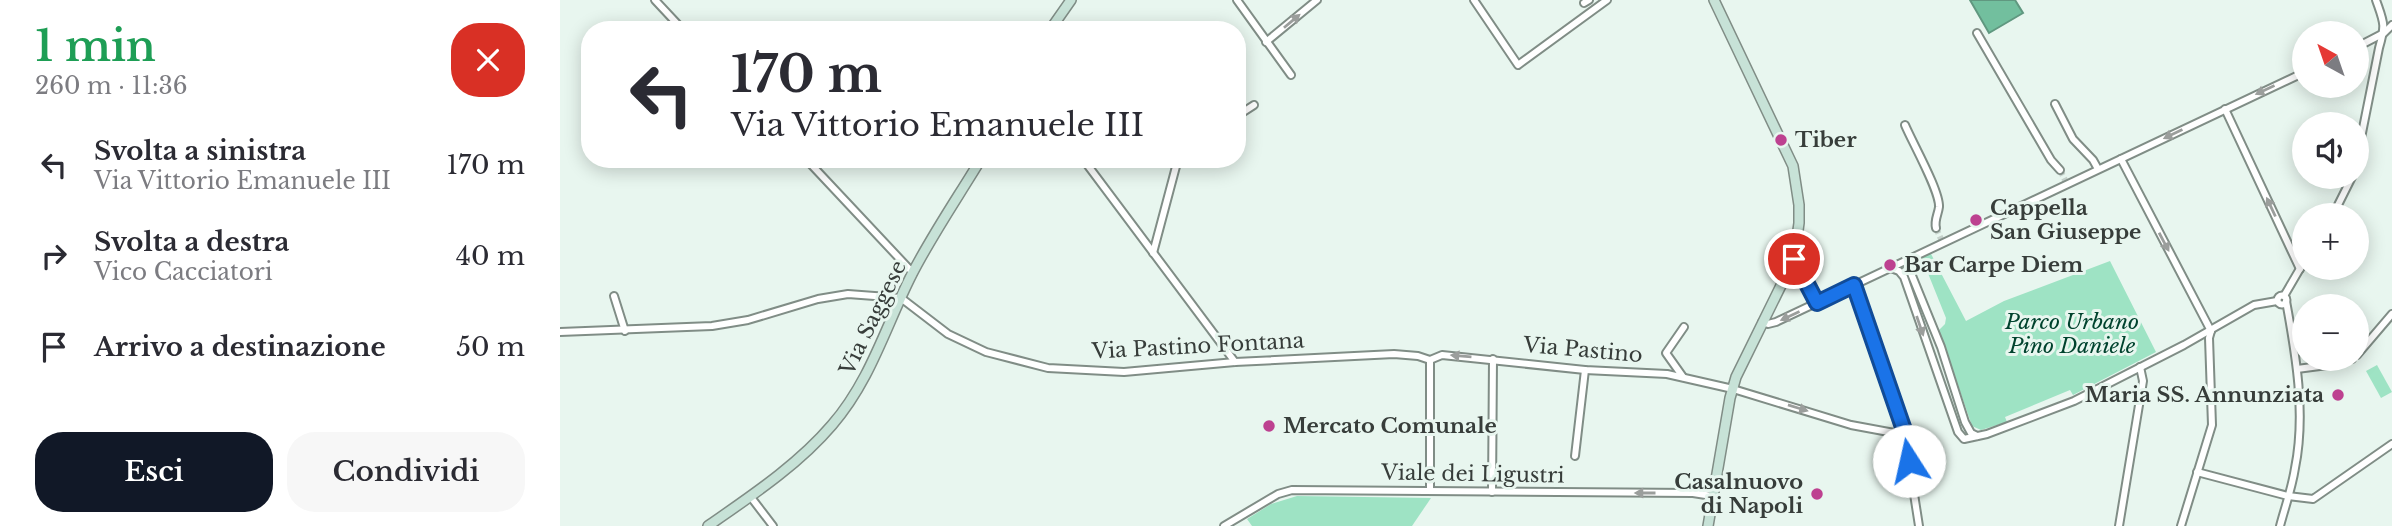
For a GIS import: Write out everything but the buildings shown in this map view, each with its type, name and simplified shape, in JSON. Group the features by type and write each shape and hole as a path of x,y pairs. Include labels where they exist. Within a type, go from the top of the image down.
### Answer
{"main road":[{"path":"1056,21 1071,0"},
{"path":"1708,526 1733,389 1762,322 1794,259 1799,205 1793,166 1714,0"},
{"name":"Via Saggese","path":"708,526 805,452 833,425 863,383 913,273 976,168"}],"street":[{"path":"655,0 675,21"},
{"path":"1237,0 1291,75"},
{"path":"1266,42 1317,0"},
{"path":"1474,0 1518,65 1607,0"},
{"path":"2366,112 2384,33 2384,24 2376,0"},
{"path":"2370,40 2392,25"},
{"path":"1977,33 2051,160 2060,170"},
{"path":"2384,33 2392,39"},
{"path":"1762,322 1776,322 2065,182 2121,159 2292,78"},
{"path":"1246,110 1254,104"},
{"path":"2055,104 2073,139 2098,169"},
{"path":"2225,109 2292,252"},
{"path":"1905,125 1935,193 1938,207 1934,225 1936,228"},
{"path":"2121,159 2211,331 2211,425 2181,526"},
{"path":"814,168 913,273"},
{"path":"1090,168 1235,362"},
{"path":"1153,253 1176,168"},
{"path":"1794,259 1817,303"},
{"path":"1906,261 1941,347 1965,422 1971,433 1978,436"},
{"path":"1891,268 1904,277 1958,432 1964,439 2074,401 2211,331 2255,305 2277,301 2278,297 2285,298"},
{"path":"2292,339 2285,298 2294,280"},
{"path":"1854,285 1905,435 1919,526"},
{"path":"560,331 625,331 712,326 748,320 818,299 848,294 901,298"},
{"path":"614,296 625,331"},
{"name":"Via Pastino Fontana","path":"901,298 948,334 986,352 1048,368 1124,372 1235,362 1394,354 1430,360"},
{"path":"2369,341 2392,314"},
{"path":"1683,377 1666,353 1684,327"},
{"name":"Via Pastino","path":"1430,360 1442,355 1586,370 1667,374 1733,389 1851,425 1905,435"},
{"path":"1492,492 1493,359"},
{"path":"1430,360 1430,490"},
{"path":"2119,526 2143,382 2140,366"},
{"path":"1575,456 1586,370"},
{"path":"2280,526 2297,454 2297,371"},
{"path":"2197,472 2288,496 2313,499 2392,444"},
{"name":"Viale dei Ligustri","path":"1224,526 1278,494 1292,490 1693,493 1712,496"},
{"path":"750,496 773,526"},
{"path":"1239,517 1245,526"}],"green space":[{"name":"Parco Urbano Pino Daniele","path":"1930,252 1966,321 2004,301 2110,261 2156,352 2073,395 2070,390 2005,417 2007,422 1981,430 1972,426 1939,330 1945,324 1946,318 1921,256"},
{"path":"2377,365 2392,392 2381,398 2366,371"},
{"path":"1297,496 1431,498 1412,526 1252,526 1247,519 1271,504"}],"shaded area":[{"path":"1970,0 2015,0 2023,13 1989,33"}],"tunnel":[{"path":"2060,170 2065,180"},
{"path":"1936,228 1941,239"}],"place":[{"name":"Tiber","path":"1781,140"},
{"name":"Cappella San Giuseppe","path":"1976,220"},
{"name":"Bar Carpe Diem","path":"1890,265"},
{"name":"Maria SS. Annunziata","path":"2338,395"},
{"name":"Mercato Comunale","path":"1269,426"},
{"name":"Casalnuovo di Napoli","path":"1817,494"}],"route":[{"path":"1794,259 1817,303 1854,285 1904,430 1909,461"}]}
